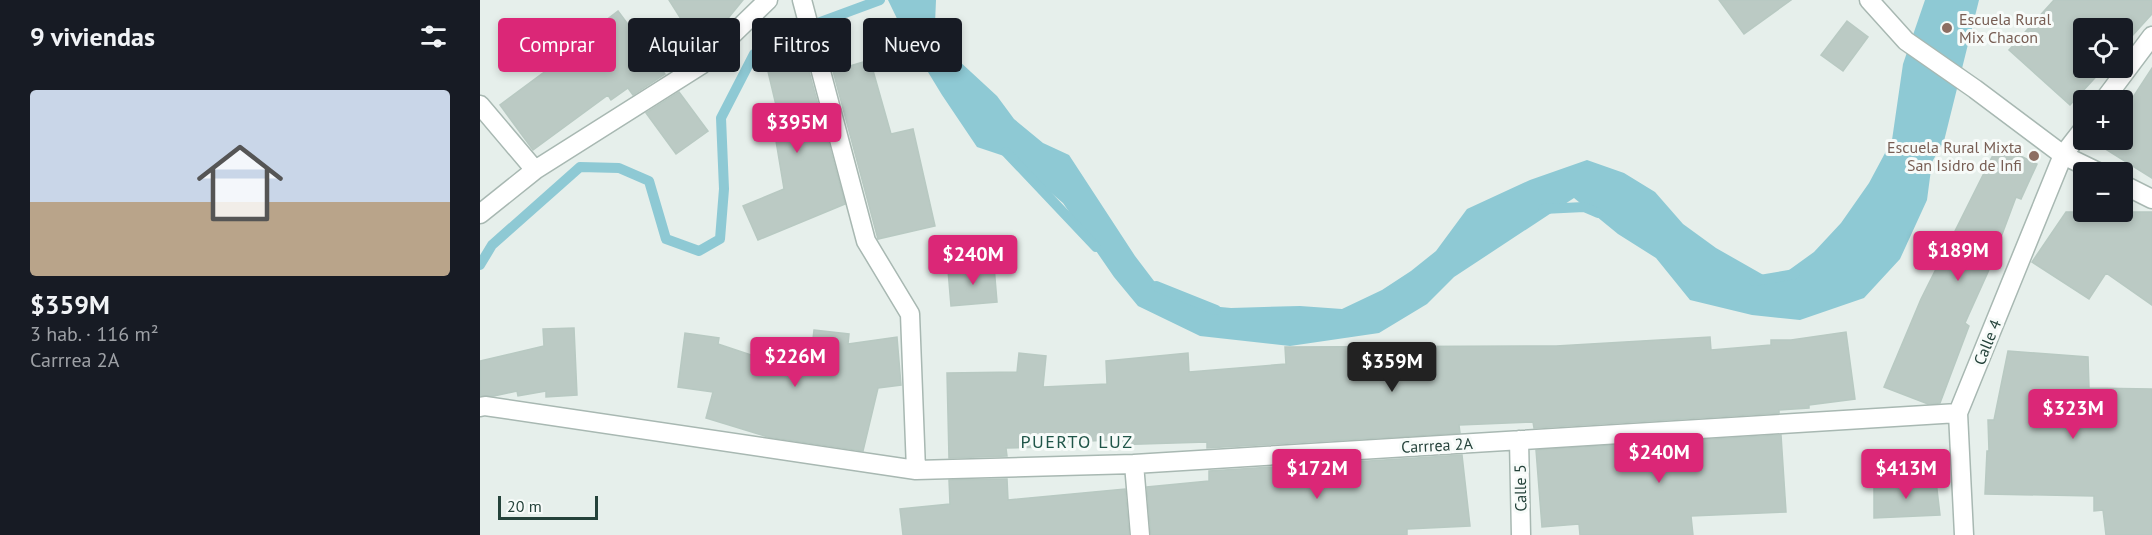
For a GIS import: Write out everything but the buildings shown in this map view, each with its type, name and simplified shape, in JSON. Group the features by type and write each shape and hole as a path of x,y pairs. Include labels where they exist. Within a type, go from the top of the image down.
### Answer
{"street":[{"path":"480,214 535,170 701,65 768,0"},
{"path":"802,0 866,241 910,314 916,470"},
{"path":"1869,0 1906,42 1976,89 2063,155 2077,162"},
{"path":"2112,90 2152,36"},
{"path":"480,105 535,170"},
{"name":"Calle 4","path":"1964,535 1958,413 2063,155 2073,142"},
{"path":"2133,190 2152,199"},
{"name":"Carrrea 2A","path":"480,407 916,470 1134,464 1958,413"},
{"name":"Calle 5","path":"1519,440 1521,535"},
{"path":"1134,464 1140,535"}],"water":[{"path":"888,0 936,0 935,18 897,18"},
{"path":"1925,0 1979,0 1944,141 1932,162 1927,200 1900,259 1864,298 1800,320 1752,315 1690,300 1656,258 1618,234 1574,198 1454,277 1427,304 1379,333 1290,346 1200,336 1138,306 1114,277 1063,203 1010,158 977,147 928,72 962,72 962,64 997,96 1014,119 1043,143 1069,155 1154,281 1189,304 1231,308 1300,306 1342,309 1382,290 1436,251 1467,209 1530,180 1587,160 1624,173 1655,192 1683,224 1716,248 1774,281 1814,252 1841,223 1869,183 1892,140 1903,64"}],"waterway":[{"path":"480,265 492,245 580,167 619,168 649,181 666,239 699,251 720,239 724,189 721,118 754,54 788,34 880,0"},
{"path":"1006,152 1096,247"},
{"path":"1543,209 1584,207 1598,213"},
{"path":"1754,281 1795,274"},
{"path":"1156,286 1216,310"}],"place":[{"name":"Escuela Rural Mix Chacon","path":"1947,28"},
{"name":"Escuela Rural Mixta San Isidro de Infi","path":"2034,156"}],"district":[{"name":"PUERTO LUZ","path":"1077,441"}]}
